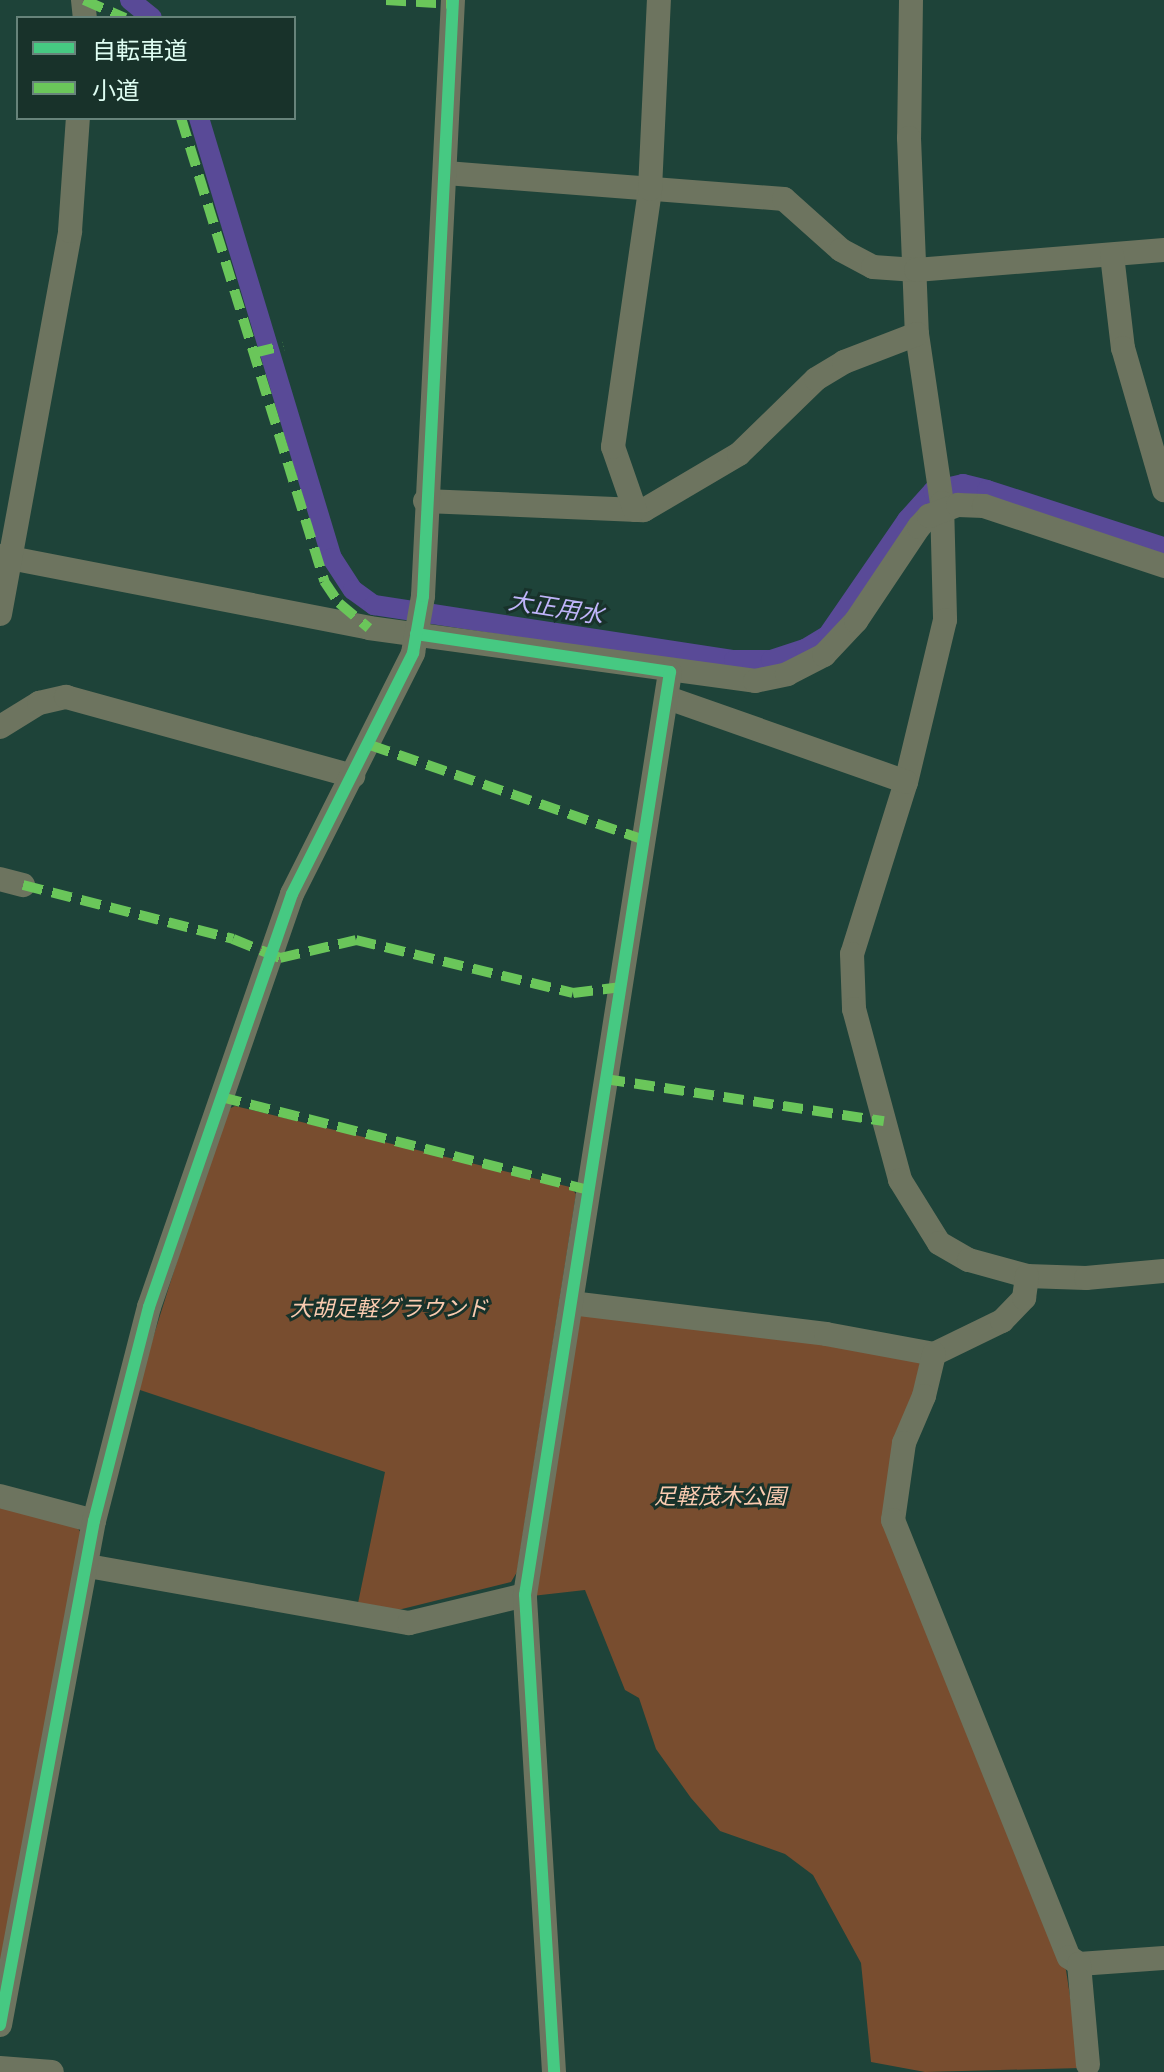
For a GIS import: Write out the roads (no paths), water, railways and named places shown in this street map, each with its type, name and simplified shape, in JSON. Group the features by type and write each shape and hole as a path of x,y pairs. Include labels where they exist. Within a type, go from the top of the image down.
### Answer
{"street":[{"path":"0,2025 94,1521 149,1307 268,954 292,894 409,668 423,596 425,501 446,173 453,0"},
{"path":"635,510 613,447 650,189 659,0"},
{"path":"911,0 909,138 917,334 942,507 945,620 906,782 852,954 854,1009 900,1180 921,1221 949,1251 1027,1276 1086,1278 1164,1271"},
{"path":"0,614 5,557 70,231 78,120"},
{"path":"446,173 784,199 841,250 873,267 916,270 1164,250"},
{"path":"1112,255 1123,348 1164,490"},
{"path":"425,501 644,510 739,454 799,393 844,362 917,334"},
{"path":"5,557 417,631 670,672 755,681 805,667 842,638 919,527 942,507 984,506 1164,566"},
{"path":"554,2072 525,1595 571,1303 569,1255 668,698 670,672"},
{"path":"0,727 39,703 66,697 353,776"},
{"path":"668,698 906,782"},
{"path":"571,1303 826,1334 934,1354 1002,1321 1024,1298 1027,1276"},
{"path":"934,1354 924,1396 904,1443 893,1520 1069,1957 1079,1964 1164,1958"},
{"path":"0,1496 94,1521"},
{"path":"88,1566 409,1623 525,1595"},
{"path":"1079,1964 1088,2065"},
{"path":"0,2068 52,2072"}],"waterway":[{"name":"大正用水","path":"130,0 150,16"},
{"name":"大正用水","path":"200,120 332,558 353,590 374,605 734,660 771,660 805,649 828,635 907,520 933,491 963,484 1164,547"}],"park label":[{"name":"大胡足軽グラウンド","path":"389,1308"},
{"name":"足軽茂木公園","path":"720,1496"}]}
